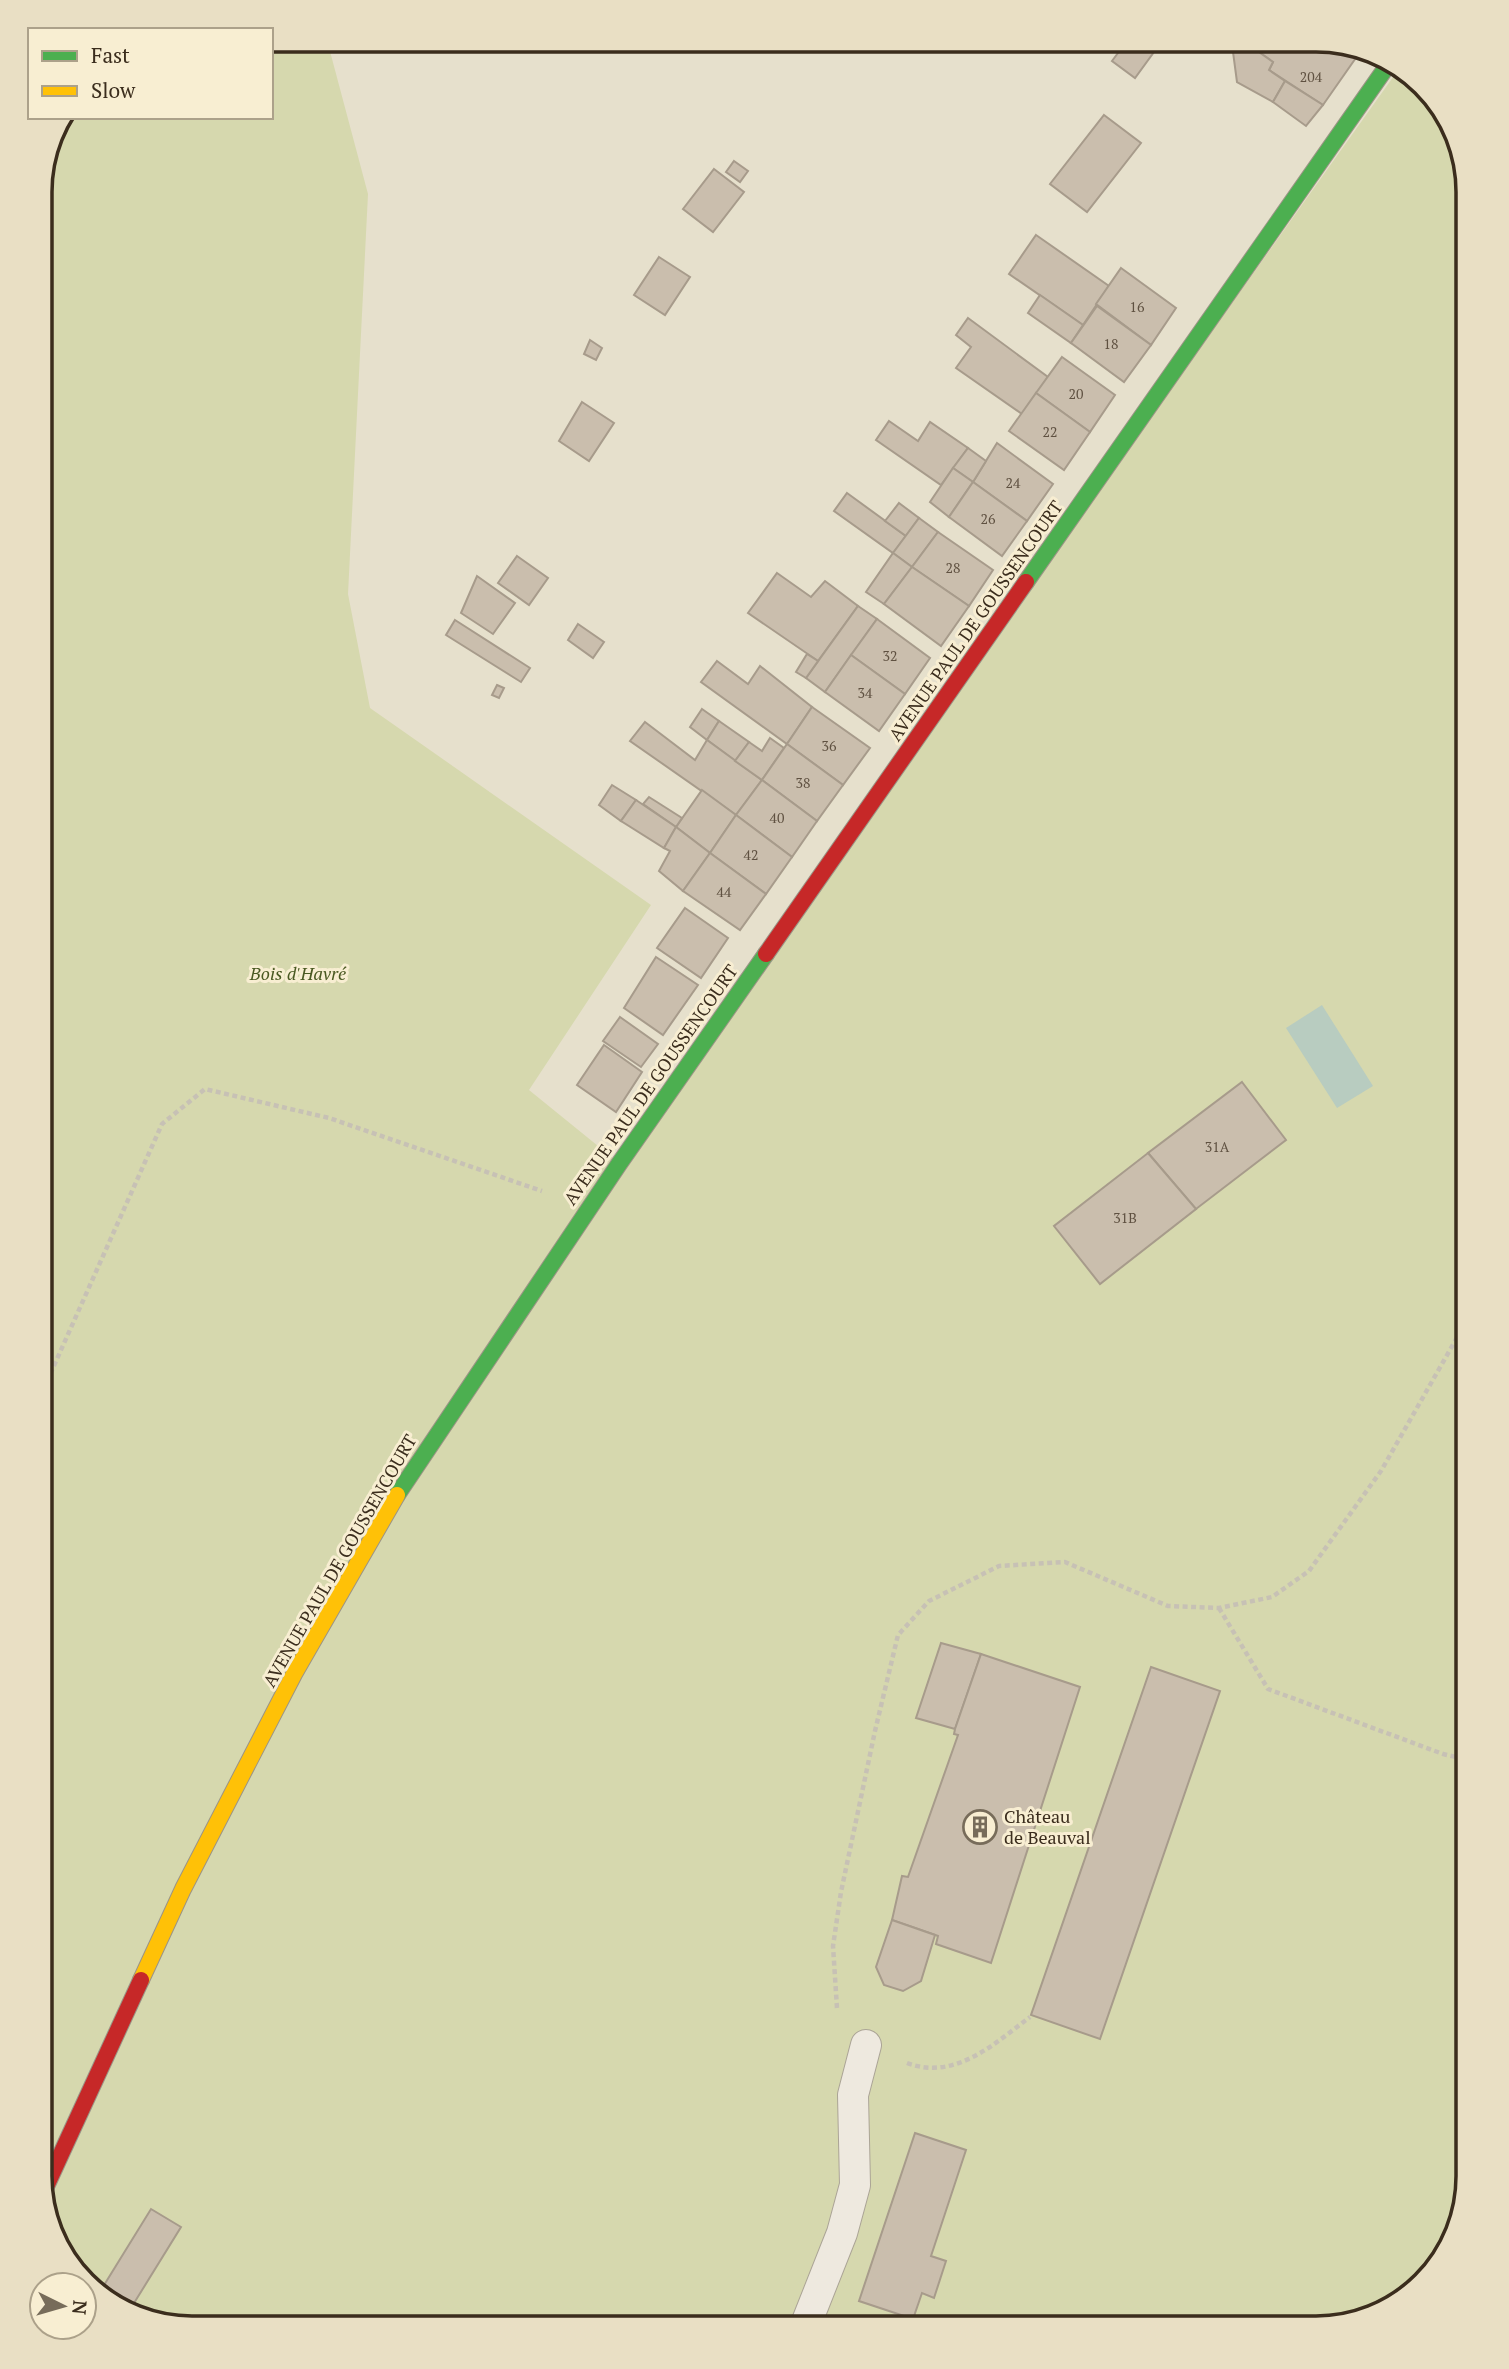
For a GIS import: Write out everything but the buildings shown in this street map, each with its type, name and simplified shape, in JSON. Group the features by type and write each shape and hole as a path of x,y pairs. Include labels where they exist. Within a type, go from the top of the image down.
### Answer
{"street":[{"name":"AVENUE PAUL DE GOUSSENCOURT","path":"52,2174 183,1889 294,1674 401,1489 590,1207 1384,70"}],"lane":[{"path":"809,2316 842,2233 855,2185 853,2095 866,2045"}],"path":[{"path":"52,1369 162,1124 205,1090 329,1118 590,1207"},
{"path":"1030,2017 980,2055 955,2066 921,2068 866,2045 851,2031 837,2010 833,1946 841,1892 898,1635 929,1601 999,1566 1065,1562 1168,1606 1219,1608 1272,1597 1309,1571 1381,1471 1456,1339"},
{"path":"1219,1608 1268,1689 1456,1757"}],"green space":[{"name":"Bois d'Havré","path":"273,53 330,53 368,194 348,594 370,708 651,905 529,1090 619,1163 1394,76 1409,87 1433,115 1446,139 1452,157 1456,193 1456,2176 1452,2212 1442,2238 1422,2269 1394,2293 1361,2309 1325,2316 184,2316 148,2309 115,2293 98,2280 98,2271 89,2271 76,2254 60,2221 52,2176 53,184 57,157 74,119 273,119"}],"shaded area":[{"path":"1322,1005 1373,1086 1337,1108 1286,1028"}],"traffic: fast":[{"path":"1026,582 1384,70"},
{"path":"397,1495 619,1164 766,954"}],"traffic: slow":[{"path":"141,1980 183,1889 294,1674 397,1495"}],"traffic: jam":[{"path":"766,954 1026,582"},
{"path":"52,2174 141,1980"}],"place":[{"name":"Château de Beauval","path":"980,1827"}]}
